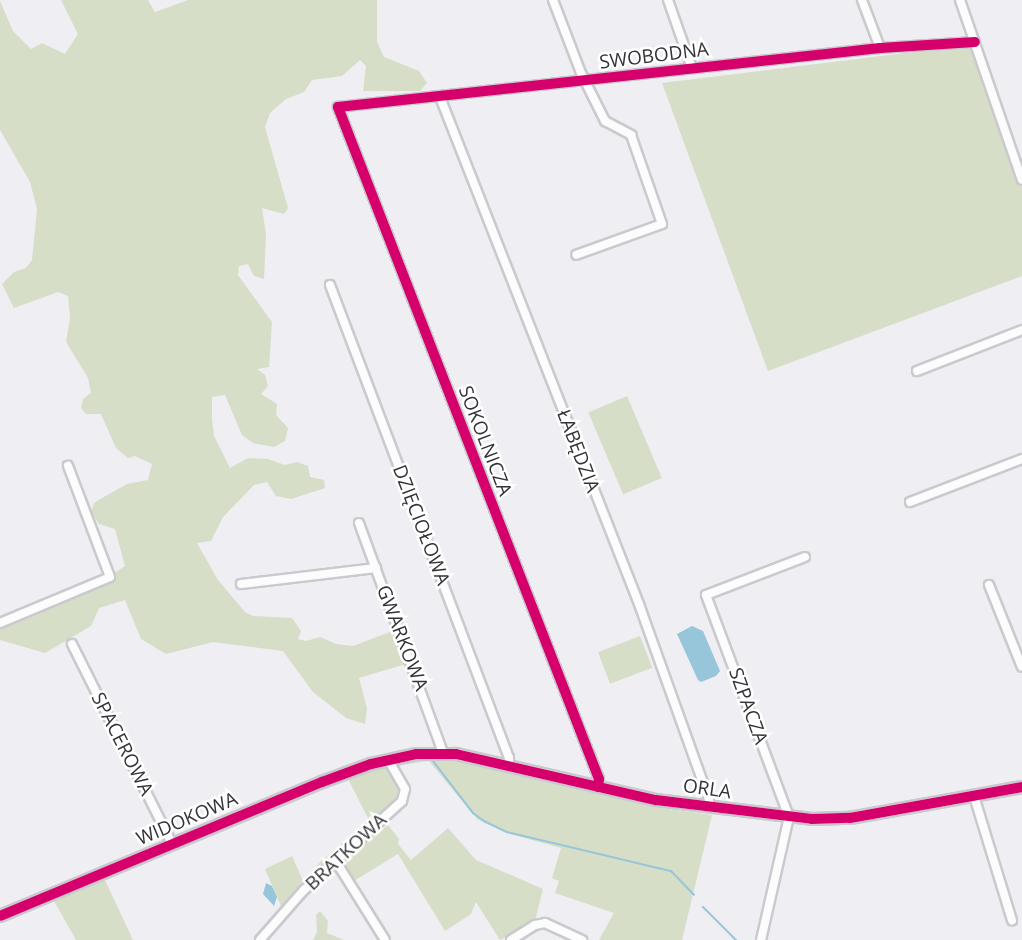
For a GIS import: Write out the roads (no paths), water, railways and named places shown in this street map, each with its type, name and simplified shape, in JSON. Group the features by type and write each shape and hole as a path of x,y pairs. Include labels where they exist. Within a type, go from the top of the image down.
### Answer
{"street":[{"path":"553,0 605,121 631,135 662,224 576,255"},
{"path":"668,0 692,68"},
{"path":"862,0 880,48"},
{"path":"960,0 1022,180"},
{"name":"SWOBODNA","path":"338,107 975,40"},
{"name":"ŁABĘDZIA","path":"440,97 639,604 709,799 709,807"},
{"name":"SOKOLNICZA","path":"338,107 599,779 598,787"},
{"path":"1013,155 1022,152"},
{"name":"DZIĘCIOŁOWA","path":"330,285 504,745 508,766"},
{"path":"916,371 1022,330"},
{"path":"910,502 1022,459"},
{"path":"0,623 110,577 68,466"},
{"name":"GWARKOWA","path":"359,523 443,753"},
{"name":"SZPACZA","path":"789,817 706,595 805,557"},
{"path":"241,584 376,568"},
{"path":"989,585 1022,667"},
{"name":"SPACEROWA","path":"72,644 173,844"},
{"name":"ORLA","path":"389,759 443,753 598,787 709,807 789,817 850,818 1022,787"},
{"name":"WIDOKOWA","path":"0,916 322,782 389,759"},
{"name":"BRATKOWA","path":"260,940 335,860 405,795 403,783 390,767 389,759"},
{"path":"974,796 1012,920"},
{"path":"761,940 789,817"},
{"path":"335,860 385,940"},
{"path":"511,940 535,925 545,923 582,940"}],"water":[{"path":"692,626 703,631 720,671 716,676 701,682 677,634"},
{"path":"266,883 272,886 277,897 274,906 263,894"}],"waterway":[{"path":"433,761 473,813 484,821 507,832 671,871 694,895"},
{"path":"703,907 736,940"}]}
